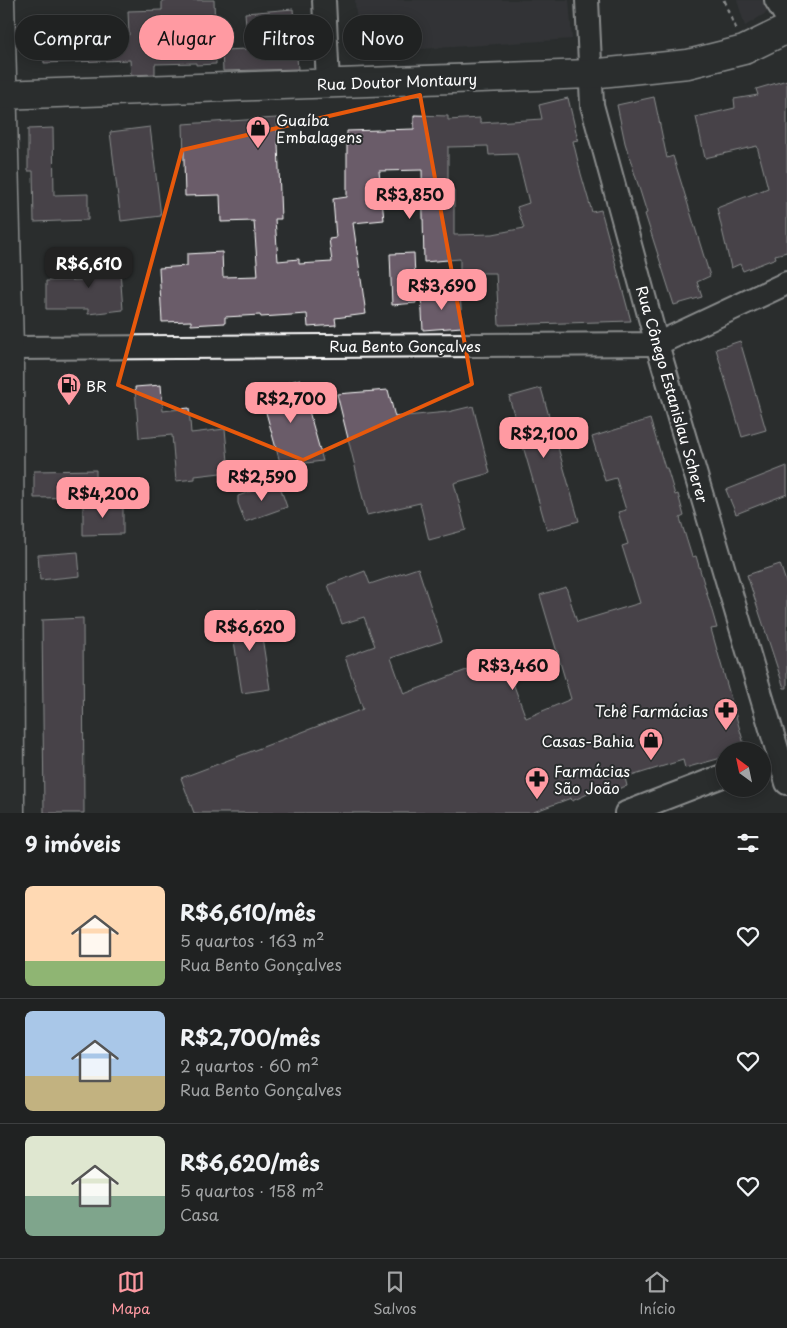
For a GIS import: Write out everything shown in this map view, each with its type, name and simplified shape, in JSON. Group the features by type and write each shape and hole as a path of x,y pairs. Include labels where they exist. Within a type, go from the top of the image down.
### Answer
{"main road":[{"path":"0,0 9,348 10,813"},
{"name":"Rua Doutor Montaury","path":"2,95 590,74 688,64 744,50 787,29"}],"street":[{"path":"324,0 328,83"},
{"name":"Rua Cônego Estanislau Scherer","path":"588,0 592,105 656,344 776,754 787,783"},
{"path":"776,0 787,18"},
{"name":"Rua Bento Gonçalves","path":"9,348 656,344 787,283"},
{"path":"626,813 716,778"}],"path":[{"path":"724,0 744,50"}],"highlighted area":[{"path":"420,95 472,384 303,460 118,385 182,150"}],"shaded area":[{"path":"355,0 569,0 572,39 422,49 422,15 356,15"},
{"path":"737,0 787,0 745,26"}],"building":[{"path":"162,0 214,0 214,15 139,15 139,60 216,60 216,64 155,64 155,74 131,75 130,60 44,63 44,60 129,60 128,11 162,10"},
{"path":"293,9 294,15 245,15 245,13"},
{"path":"244,49 244,60 297,60 298,69 223,71 222,60 234,60 234,50"},
{"path":"787,80 787,252 775,255 776,258 743,271 740,264 731,268 717,208 768,188 757,146 705,158 696,117 735,108 734,99 758,95 756,89"},
{"path":"654,97 667,158 673,156 710,276 697,282 702,297 674,305 645,214 647,213 625,143 617,105"},
{"path":"568,98 578,140 573,141 581,174 592,212 601,210 631,321 499,325 496,273 460,273 460,259 424,262 422,170 379,171 384,220 353,223 366,314 335,318 336,325 308,327 307,314 225,317 225,323 191,325 191,321 162,322 159,268 187,266 187,254 222,252 223,277 258,276 254,221 221,222 220,195 185,196 183,124 277,118 281,219 275,219 278,261 299,259 299,264 332,262 329,239 336,238 333,199 347,197 347,131 414,129 414,115 448,116 448,120 480,118 480,123 542,119 539,105","holes":["488,146 489,155 517,154 529,203 517,207 524,228 493,234 454,235 454,190 448,190 448,147"]},
{"path":"150,127 161,216 121,221 110,132"},
{"path":"53,128 54,195 88,194 88,220 34,222 33,171 28,171 28,129"},
{"path":"414,253 416,303 392,305 390,254"},
{"path":"119,258 123,310 88,314 88,309 46,309 46,281 85,280 83,261"},
{"path":"460,291 462,327 423,330 421,294"},
{"path":"740,341 766,430 742,437 716,349"},
{"path":"300,379 323,461 281,466 260,391"},
{"path":"161,385 163,411 189,408 191,433 225,429 229,472 195,476 195,479 176,481 172,435 139,438 135,387"},
{"path":"541,388 579,521 547,530 509,397"},
{"path":"388,390 395,417 448,412 473,406 490,473 454,483 466,530 429,540 420,503 367,515 337,394"},
{"path":"650,419 675,495 678,494 684,516 680,518 692,557 696,556 717,628 711,629 743,742 716,742 716,759 685,768 683,760 625,778 627,786 600,794 599,789 572,801 571,798 531,813 194,813 181,778 363,709 345,657 375,646 364,617 342,624 328,585 365,571 370,584 418,568 442,641 391,658 404,694 503,656 526,718 571,699 540,595 566,587 577,622 640,603 622,546 628,544 618,512 626,510 616,478 605,481 592,437"},
{"path":"787,466 787,494 736,514 726,490"},
{"path":"96,470 96,497 34,498 34,471"},
{"path":"272,484 279,484 287,507 245,522 238,503 238,496"},
{"path":"123,503 123,534 83,535 83,505"},
{"path":"78,552 80,576 40,580 38,555"},
{"path":"780,564 787,585 787,688 784,688 747,575"},
{"path":"258,611 270,689 242,693 230,615"},
{"path":"83,618 84,813 44,813 42,620"}],"place":[{"name":"Guaíba Embalagens","path":"258,149"},
{"name":"BR","path":"69,406"},
{"name":"Tchê Farmácias","path":"726,731"},
{"name":"Casas-Bahia","path":"651,761"},
{"name":"Farmácias São João","path":"537,800"}]}
